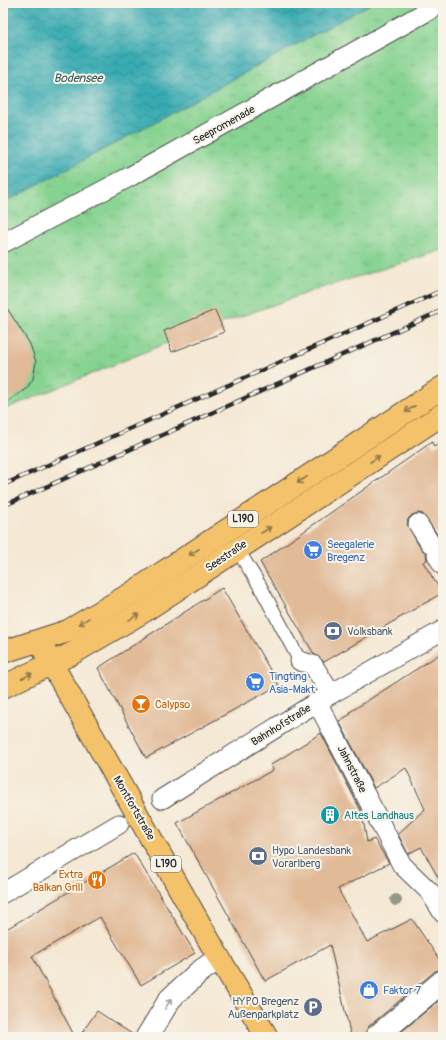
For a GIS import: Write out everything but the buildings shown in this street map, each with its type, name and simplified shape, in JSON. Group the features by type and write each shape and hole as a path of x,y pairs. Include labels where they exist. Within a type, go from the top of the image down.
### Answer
{"main road":[{"name":"Seestraße","path":"3,652 68,630 132,593 443,387"},
{"name":"Seestraße","path":"3,687 52,664 141,613 443,414"},
{"name":"Montfortstraße","path":"38,640 219,958 267,1037"}],"street":[{"name":"Seepromenade","path":"3,243 131,176 442,3"},
{"path":"418,524 437,554"},
{"name":"Bahnhofstraße","path":"162,799 324,698 443,630"},
{"name":"Jahnstraße","path":"300,661 313,665 324,698 402,864 430,892 443,913"},
{"path":"3,893 119,824"},
{"path":"147,1037 170,999 198,973 219,958"},
{"path":"376,1037 443,981"}],"lane":[{"path":"238,549 260,586 300,661"}],"green space":[{"path":"372,3 443,3 443,250 312,291 167,343 3,410 3,203"}],"water":[{"name":"Bodensee","path":"3,3 372,3 3,203"}],"railway":[{"path":"3,485 443,290"},
{"path":"3,506 443,310"}],"place":[{"name":"Seegalerie Bregenz","path":"313,550"},
{"name":"Volksbank","path":"333,631"},
{"name":"Tingting Asia-Makt","path":"255,682"},
{"name":"Calypso","path":"141,704"},
{"name":"Altes Landhaus","path":"330,815"},
{"name":"Hypo Landesbank Vorarlberg","path":"258,856"},
{"name":"Extra Balkan Grill","path":"97,880"},
{"name":"Faktor 7","path":"369,990"},
{"name":"HYPO Bregenz Außenparkplatz","path":"313,1007"}]}
